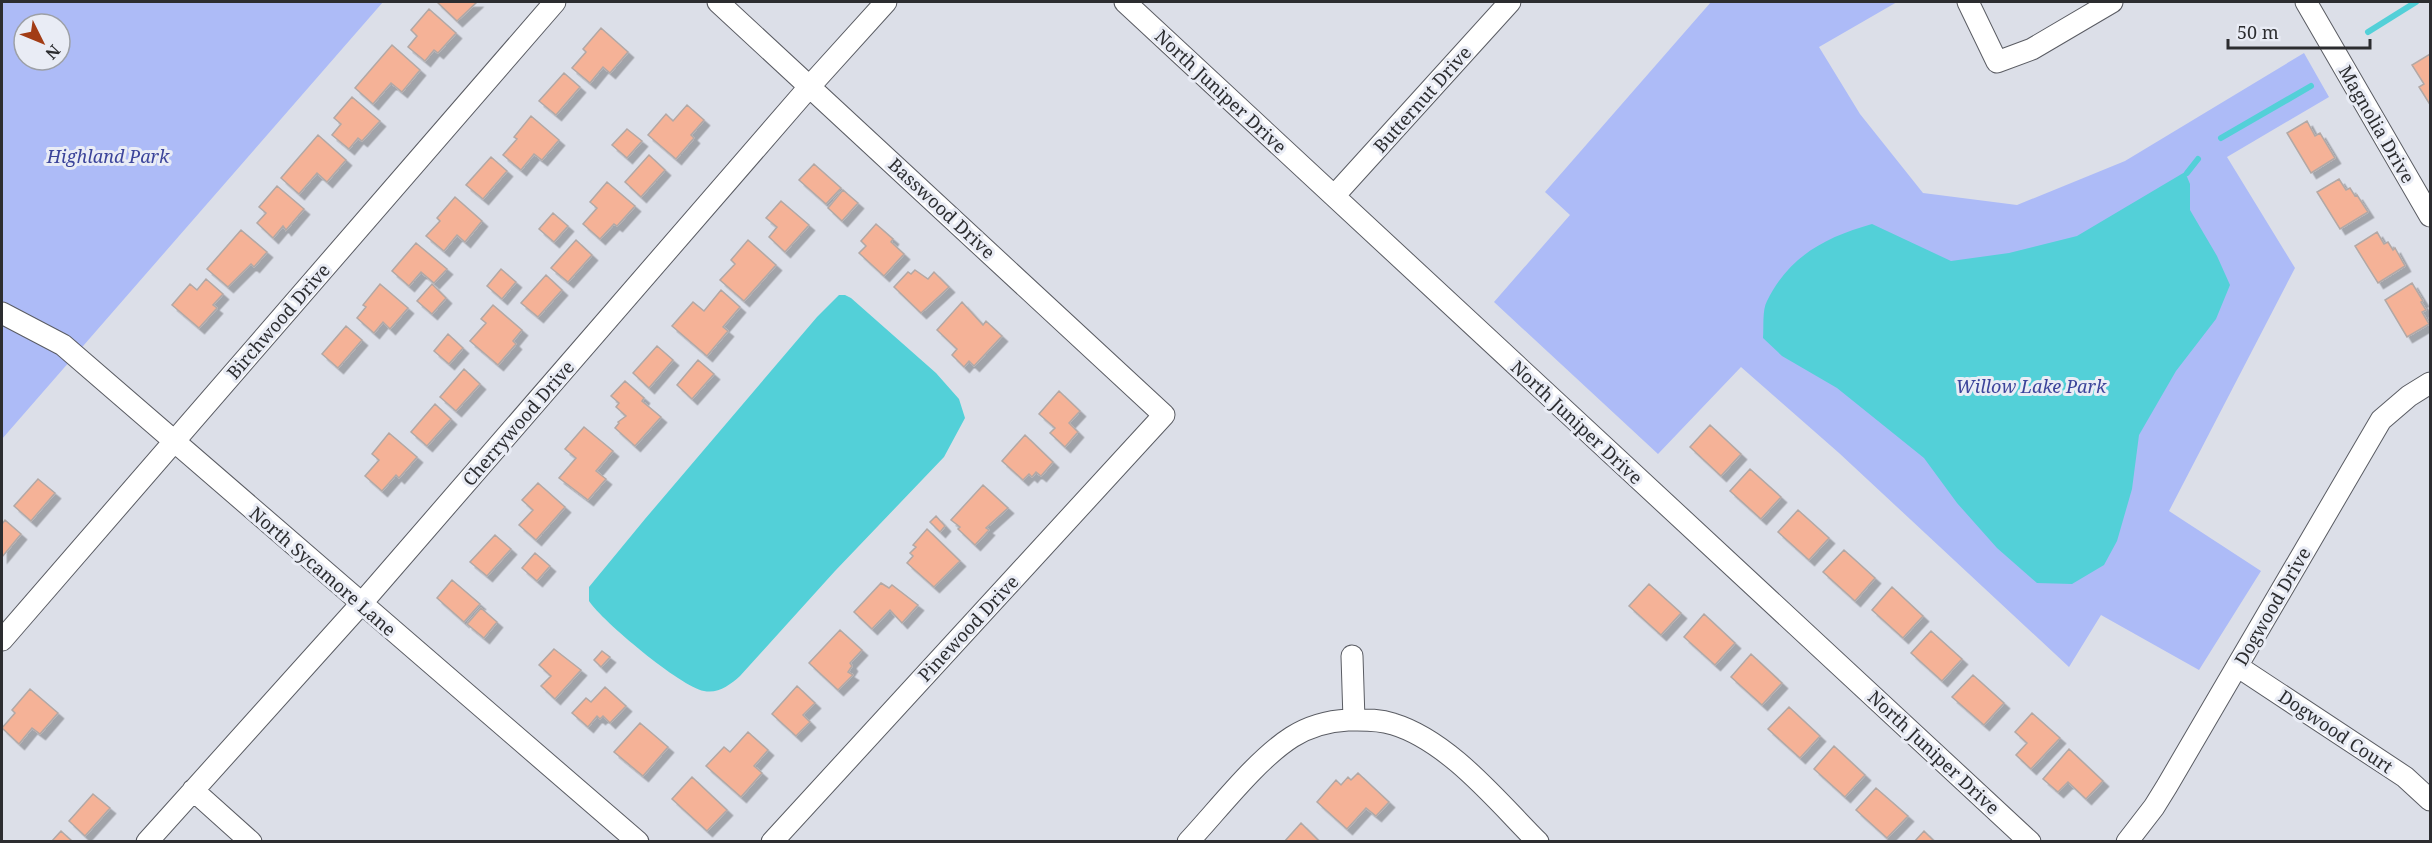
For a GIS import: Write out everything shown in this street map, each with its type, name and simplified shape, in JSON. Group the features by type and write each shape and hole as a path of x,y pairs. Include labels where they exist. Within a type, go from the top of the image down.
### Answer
{"street":[{"name":"Birchwood Drive","path":"2,640 555,2"},
{"name":"Basswood Drive","path":"718,2 1164,415"},
{"name":"Cherrywood Drive","path":"147,842 361,604 810,86 886,2"},
{"name":"Butternut Drive","path":"1334,196 1510,2"},
{"path":"1968,2 1997,62 2032,49 2112,2"},
{"name":"Magnolia Drive","path":"2306,2 2430,216"},
{"name":"North Juniper Drive","path":"1136,5 1334,196 2030,842"},
{"name":"North Sycamore Lane","path":"2,313 63,345 638,842"},
{"name":"Dogwood Drive","path":"2127,842 2154,807 2381,420 2409,396 2430,383"},
{"name":"Pinewood Drive","path":"772,842 1164,415"},
{"path":"1352,656 1354,720"},
{"name":"Dogwood Court","path":"2237,666 2405,777 2430,800"},
{"path":"1188,842 1271,752 1293,736 1330,721 1371,719 1392,723 1410,730 1442,749 1538,842"},
{"path":"193,790 251,842"}],"green space":[{"name":"Highland Park","path":"2,2 383,2 2,439"},
{"name":"Willow Lake Park","path":"1711,2 1897,2 1819,47 1860,114 1923,193 2017,205 2125,161 2304,53 2329,97 2227,157 2295,268 2169,511 2261,571 2199,670 2101,615 2069,667 1839,453 1741,367 1658,454 1494,302 1570,215 1545,192"}],"shaded area":[{"path":"2185,172 2190,184 2190,210 2217,256 2230,285 2216,319 2176,371 2139,435 2132,489 2117,541 2104,565 2072,584 2037,583 1997,548 1957,503 1924,458 1837,388 1782,356 1763,338 1765,305 1776,285 1786,272 1810,250 1839,235 1872,224 1951,261 2009,253 2077,236"},
{"path":"839,295 851,298 936,373 959,399 965,418 944,457 835,571 740,676 719,690 704,691 693,687 661,666 609,623 589,601 589,587 817,317"}],"building":[{"path":"437,2 477,2 457,21"},
{"path":"429,9 456,33 438,53 434,50 425,61 408,47 417,36 411,30"},
{"path":"601,28 628,52 610,73 603,67 590,83 572,68 586,52 583,49"},
{"path":"392,45 420,70 402,92 391,83 373,104 355,88"},
{"path":"2430,54 2429,103 2419,87 2424,84 2412,65"},
{"path":"564,73 580,87 556,115 539,101"},
{"path":"352,97 380,121 362,141 358,138 349,149 332,135 341,124 334,118"},
{"path":"687,105 704,120 691,135 694,138 676,159 648,135 666,114 673,121"},
{"path":"531,116 559,140 542,160 534,154 521,170 503,155 517,139 514,137"},
{"path":"2307,121 2315,136 2320,133 2335,158 2311,173 2287,133"},
{"path":"627,129 642,141 627,158 612,145"},
{"path":"318,135 346,160 327,182 317,173 299,194 281,178"},
{"path":"649,155 665,170 641,197 625,182"},
{"path":"491,157 507,171 483,199 466,185"},
{"path":"814,164 841,188 826,204 799,180"},
{"path":"2339,179 2346,190 2350,188 2355,196 2357,195 2368,212 2340,229 2317,192"},
{"path":"607,182 635,206 617,226 614,224 600,239 583,224 597,208 590,202"},
{"path":"277,186 304,209 286,230 283,226 273,238 257,223 266,213 259,207"},
{"path":"843,190 858,203 842,221 828,208"},
{"path":"455,197 482,221 465,242 457,235 444,251 426,236 440,221 437,218"},
{"path":"781,201 809,225 785,252 769,237 777,227 766,218"},
{"path":"553,213 568,226 554,242 539,229"},
{"path":"876,224 893,239 891,242 904,254 884,276 859,253 866,246 861,241"},
{"path":"241,230 267,252 254,267 251,264 228,287 207,269"},
{"path":"2377,232 2384,244 2388,242 2393,250 2395,248 2405,266 2378,283 2355,246"},
{"path":"576,240 592,255 568,282 551,268"},
{"path":"748,240 776,265 744,301 720,280 735,264 731,260"},
{"path":"416,243 447,269 434,283 421,272 409,286 392,271"},
{"path":"501,269 516,282 502,299 487,286"},
{"path":"915,270 928,279 934,272 949,287 921,313 894,287 908,272 911,274"},
{"path":"546,275 562,290 538,317 521,303"},
{"path":"206,279 223,294 213,305 217,308 199,328 172,305 190,284 197,290"},
{"path":"2412,283 2423,301 2421,302 2426,310 2422,312 2429,324 2407,337 2385,300"},
{"path":"380,284 408,308 390,329 383,322 374,333 357,318 366,307 363,305"},
{"path":"432,284 446,298 432,314 417,301"},
{"path":"721,290 740,307 723,327 728,331 707,356 672,326 693,302 704,311"},
{"path":"962,302 983,325 986,321 1002,336 974,366 969,361 964,367 952,355 957,349 937,330"},
{"path":"493,305 522,330 513,341 516,344 498,365 470,341 486,323 481,319"},
{"path":"346,326 362,340 338,368 322,354"},
{"path":"448,334 463,348 449,364 434,351"},
{"path":"657,346 673,360 649,388 633,373"},
{"path":"698,360 714,374 692,399 677,385"},
{"path":"464,369 480,384 456,411 440,397"},
{"path":"625,381 644,398 642,401 661,417 635,446 615,428 618,422 626,416 616,407 619,403 611,396"},
{"path":"1059,391 1080,411 1069,423 1078,432 1065,447 1050,433 1055,428 1039,414"},
{"path":"435,404 451,419 427,446 411,432"},
{"path":"1710,425 1741,454 1721,476 1690,447"},
{"path":"584,427 613,451 596,471 606,479 588,500 559,478 576,458 565,449"},
{"path":"389,433 417,457 399,478 396,475 382,491 365,476 379,460 372,454"},
{"path":"1025,435 1053,462 1041,476 1036,472 1032,477 1029,474 1023,480 1002,461"},
{"path":"1750,469 1781,497 1761,519 1730,491"},
{"path":"38,479 55,493 31,521 14,506"},
{"path":"538,483 565,507 536,540 519,525 533,510 522,500"},
{"path":"983,485 1008,508 986,528 989,530 975,545 951,520"},
{"path":"1798,510 1829,538 1809,560 1778,532"},
{"path":"936,516 945,526 940,532 930,522"},
{"path":"5,520 21,534 2,557 2,524"},
{"path":"927,529 960,561 934,587 907,563 913,556 910,553 916,547 913,545"},
{"path":"495,535 511,549 487,576 470,562"},
{"path":"1844,550 1875,578 1855,601 1823,572"},
{"path":"535,553 550,566 537,581 522,568"},
{"path":"452,580 480,604 464,622 437,598"},
{"path":"881,583 889,588 892,585 918,605 902,623 890,610 872,629 854,612"},
{"path":"1649,584 1681,613 1661,635 1629,606"},
{"path":"1892,587 1923,616 1903,638 1872,610"},
{"path":"481,608 497,622 484,638 467,624"},
{"path":"1704,614 1735,643 1715,665 1684,637"},
{"path":"840,630 862,650 850,663 852,666 848,672 853,675 838,690 809,663"},
{"path":"1931,631 1962,659 1942,681 1911,653"},
{"path":"554,649 581,670 555,699 541,686 551,676 539,665"},
{"path":"602,651 610,657 601,667 594,660"},
{"path":"1751,654 1782,683 1762,705 1731,677"},
{"path":"1973,675 2004,703 1984,725 1952,697"},
{"path":"797,686 815,703 803,715 810,722 796,736 772,714"},
{"path":"605,687 626,706 610,723 603,716 600,719 597,716 588,727 572,713 586,698 591,702"},
{"path":"30,689 58,713 40,734 32,728 19,744 2,728 15,713 12,710"},
{"path":"1789,707 1820,736 1800,758 1768,729"},
{"path":"2032,713 2060,738 2031,769 2016,755 2027,743 2015,732"},
{"path":"640,723 668,747 643,776 614,752"},
{"path":"748,732 768,750 754,766 762,773 741,797 706,766 724,747 730,752"},
{"path":"1834,746 1865,775 1845,797 1814,769"},
{"path":"2069,749 2103,781 2086,799 2068,782 2058,792 2043,779"},
{"path":"1358,773 1389,802 1376,816 1366,808 1347,829 1317,802 1336,780 1341,785 1348,777 1351,780"},
{"path":"692,777 727,810 707,831 672,799"},
{"path":"1876,788 1908,816 1887,838 1856,810"},
{"path":"93,794 110,808 85,836 69,821"},
{"path":"1301,823 1320,842 1284,842"},
{"path":"61,831 73,842 51,842"},
{"path":"1924,831 1935,842 1914,842"}],"waterway":[{"path":"2368,32 2416,2"},
{"path":"2221,138 2311,86"},
{"path":"2187,173 2198,159"}]}
